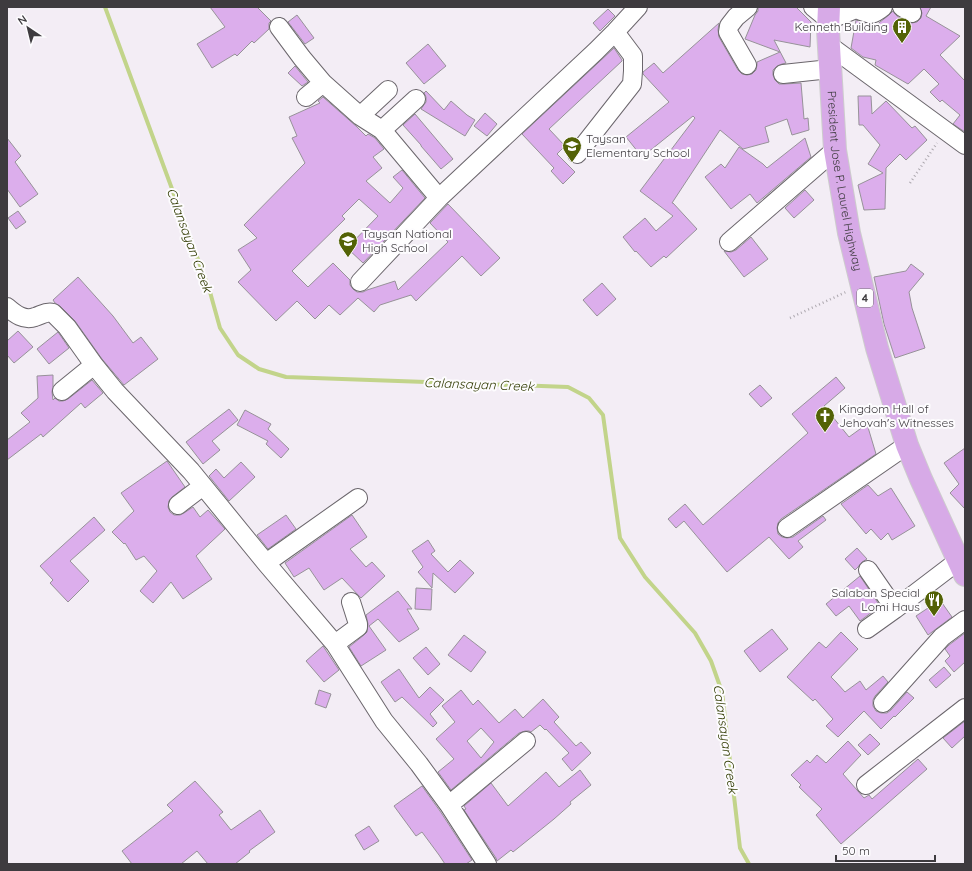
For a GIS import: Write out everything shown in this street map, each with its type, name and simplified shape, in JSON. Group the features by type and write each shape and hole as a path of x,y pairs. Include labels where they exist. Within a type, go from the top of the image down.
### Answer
{"highway":[{"name":"President Jose P. Laurel Highway","path":"824,11 830,46 835,150 849,233 861,285 877,348 907,445 962,568"}],"street":[{"path":"360,282 439,198 615,32 638,7"},
{"path":"746,65 728,32 729,26 736,17 748,7"},
{"path":"824,11 856,9 871,14 883,7"},
{"path":"279,27 323,84 360,116 382,130 439,198"},
{"path":"577,154 632,84 633,56 615,32"},
{"path":"830,46 965,145"},
{"path":"783,74 830,69"},
{"path":"306,97 323,84"},
{"path":"360,116 388,90"},
{"path":"382,130 416,99"},
{"path":"729,242 835,150"},
{"path":"7,307 15,315 23,318 33,318 46,312 53,313 67,327 115,391 191,471 266,563 335,644 384,721 419,764 449,805 487,864"},
{"path":"62,391 94,365"},
{"path":"787,528 907,445"},
{"path":"178,505 203,486"},
{"path":"266,563 358,498"},
{"path":"867,629 895,609 962,568"},
{"path":"868,570 895,609"},
{"path":"335,644 358,627 351,602"},
{"path":"883,703 942,637 965,620"},
{"path":"866,785 965,708"},
{"path":"449,805 526,741"}],"path":[{"path":"910,182 946,131"},
{"path":"790,318 861,285"}],"building":[{"path":"210,7 257,7 271,21 269,23 269,29 254,43 252,41 237,56 235,54 212,68 197,44 225,27"},
{"path":"758,7 796,7 811,22 810,47 774,40 786,63 777,66 773,70 775,80 779,84 801,83 804,119 808,118 809,130 792,135 787,119 765,127 769,142 743,149 720,130 672,203 697,229 666,258 664,256 651,267 636,251 635,252 623,237 645,218 656,231 673,216 640,191 695,118 693,116 642,157 626,137 669,102 643,74 643,72 654,63 663,73 719,23 719,37 738,70 742,74 752,74 756,70 757,62 780,52 745,39 758,11"},
{"name":"Kenneth Building","path":"920,7 931,7 926,16 960,36 940,55 965,81 965,132 953,124 960,115 942,100 940,102 930,92 939,84 924,69 908,84 875,65 876,60 863,57 851,48 856,20 875,26 893,11 897,16 907,22 917,22 921,18 922,13"},
{"path":"608,9 615,16 600,31 593,23"},
{"path":"297,15 314,38 305,44 288,22"},
{"path":"428,44 446,66 424,84 406,63"},
{"path":"614,48 622,61 549,129 565,146 557,154 575,172 563,184 551,171 554,168 522,134"},
{"path":"295,66 308,82 302,86 288,73"},
{"path":"426,91 444,110 451,101 475,120 465,136 421,109 426,102 424,93"},
{"path":"858,96 871,96 872,114 886,101 912,128 915,126 927,140 906,160 900,154 886,168 885,209 864,210 858,185 883,173 868,164 880,145 863,125 859,125"},
{"path":"323,97 366,136 368,134 375,138 384,149 373,157 382,168 366,181 390,203 403,188 393,177 402,170 425,198 363,263 347,248 378,216 359,199 342,216 345,219 292,271 308,287 333,263 350,280 350,285 357,292 363,292 395,281 398,290 448,242 430,223 448,204 500,258 481,276 462,256 416,301 411,295 380,305 374,312 358,298 340,315 329,305 315,319 297,301 276,321 238,282 251,270 238,250 257,238 244,225 305,163 292,138 297,136 289,117 320,103 318,101"},
{"path":"485,113 497,124 487,136 474,126"},
{"path":"415,114 453,159 441,169 403,125"},
{"path":"7,138 21,156 15,162 38,194 20,207 7,189"},
{"path":"805,138 811,157 757,203 750,194 731,209 705,177 721,164 725,168 739,147 767,168"},
{"path":"805,190 814,200 794,218 785,208"},
{"path":"18,211 26,222 16,229 8,218"},
{"path":"751,237 768,259 744,277 724,251 731,252 736,250"},
{"path":"911,264 924,274 909,292 912,308 925,348 895,358 884,324 874,277 906,271"},
{"path":"78,277 113,316 133,343 141,337 158,359 124,385 102,359 75,321 53,300"},
{"path":"602,283 616,299 597,316 583,300"},
{"path":"18,331 33,347 14,363 7,355 7,341"},
{"path":"58,332 69,348 49,364 37,349"},
{"path":"53,375 53,400 55,398 59,401 68,399 92,380 103,393 85,408 81,403 43,437 41,434 7,460 7,440 30,422 21,413 38,398 37,376"},
{"path":"836,377 845,388 824,406 849,437 867,424 876,454 781,519 777,528 778,534 787,538 793,537 823,516 826,520 798,541 803,547 789,559 769,537 727,572 684,521 676,528 668,519 685,504 703,525 808,433 792,414"},
{"path":"760,385 772,398 761,407 749,394"},
{"path":"229,409 238,420 212,441 220,450 203,464 186,442"},
{"path":"245,410 271,424 268,429 289,449 281,458 266,444 268,441 237,425"},
{"path":"965,448 965,509 950,493 959,484 944,463"},
{"path":"167,461 185,487 169,501 168,507 170,512 174,515 180,515 193,507 200,517 208,510 225,529 196,556 212,579 183,599 171,582 153,603 140,591 157,571 144,556 136,560 125,543 124,544 112,532 134,511 121,493"},
{"path":"241,462 255,477 229,501 209,476 216,469 224,478"},
{"path":"868,485 878,496 891,488 915,526 892,540 888,533 881,540 871,529 866,534 841,504"},
{"path":"286,515 296,529 268,549 257,535"},
{"path":"352,515 367,537 350,549 366,567 372,562 385,576 361,598 342,578 324,590 309,568 294,577 285,563"},
{"path":"94,517 105,530 70,561 89,581 68,602 50,583 53,580 40,566"},
{"path":"428,540 435,551 431,554 448,572 460,560 474,573 455,593 433,573 432,588 418,572 423,567 412,551"},
{"path":"857,548 867,559 855,570 845,559"},
{"path":"860,576 880,606 860,621 849,606 836,616 826,604"},
{"path":"416,588 432,589 431,610 415,609"},
{"path":"398,591 412,609 407,609 419,629 399,642 378,619 369,626 386,650 361,666 349,647 367,632 368,624 366,615"},
{"name":"Salaban Special Lomi Haus","path":"940,600 952,617 928,635 916,616"},
{"path":"772,629 788,649 760,672 744,651"},
{"path":"841,632 858,649 831,677 845,692 860,681 866,690 883,676 888,682 873,700 873,706 876,711 887,713 907,692 914,698 881,729 864,711 838,737 826,726 833,719 815,699 813,701 787,677 819,642 826,648"},
{"path":"965,633 965,662 954,672 945,661 950,656 945,649"},
{"path":"464,635 486,652 471,672 448,655"},
{"path":"323,646 339,670 324,682 306,661"},
{"path":"426,647 440,664 428,675 413,658"},
{"path":"944,667 951,675 936,688 929,680"},
{"path":"399,669 419,698 430,687 444,700 430,714 437,723 433,727 402,697 395,702 381,682"},
{"path":"319,690 331,694 326,708 315,704"},
{"path":"461,690 473,705 478,700 499,723 515,709 523,718 543,699 559,717 554,722 576,746 581,742 591,753 572,771 562,759 569,753 546,729 545,730 540,725 531,732 525,731 519,733 451,790 438,772 454,759 436,739 455,722 442,706","holes":["481,728 494,742 481,758 467,741"]},
{"path":"965,721 965,736 952,748 943,738"},
{"path":"870,734 880,744 868,755 858,745"},
{"path":"848,741 861,755 843,774 864,798 869,795 872,799 918,759 927,769 841,844 816,815 822,809 799,787 801,785 791,775 807,760 810,763 817,755 826,763"},
{"path":"580,770 591,785 570,802 571,804 554,819 513,852 511,850 497,861 464,810 466,809 464,806 491,783 508,806 546,772 559,787"},
{"path":"195,781 223,812 219,815 231,830 260,810 275,832 249,851 250,852 235,864 208,864 197,851 181,864 132,864 122,851 173,811 167,805"},
{"path":"422,786 472,860 466,864 445,864 422,832 416,836 394,806"},
{"path":"369,826 379,841 364,850 355,835"}],"waterway":[{"name":"Calansayan Creek","path":"105,7 210,292 220,328 238,355 259,369 286,377 568,387 589,398 603,415 620,538 645,577 695,633 711,661 722,692 740,848 749,864"}],"place":[{"name":"Kenneth Building","path":"902,44"},
{"name":"Taysan Elementary School","path":"572,163"},
{"name":"Taysan National High School","path":"348,258"},
{"name":"Kingdom Hall of Jehovah's Witnesses","path":"825,433"},
{"name":"Salaban Special Lomi Haus","path":"934,617"}]}
